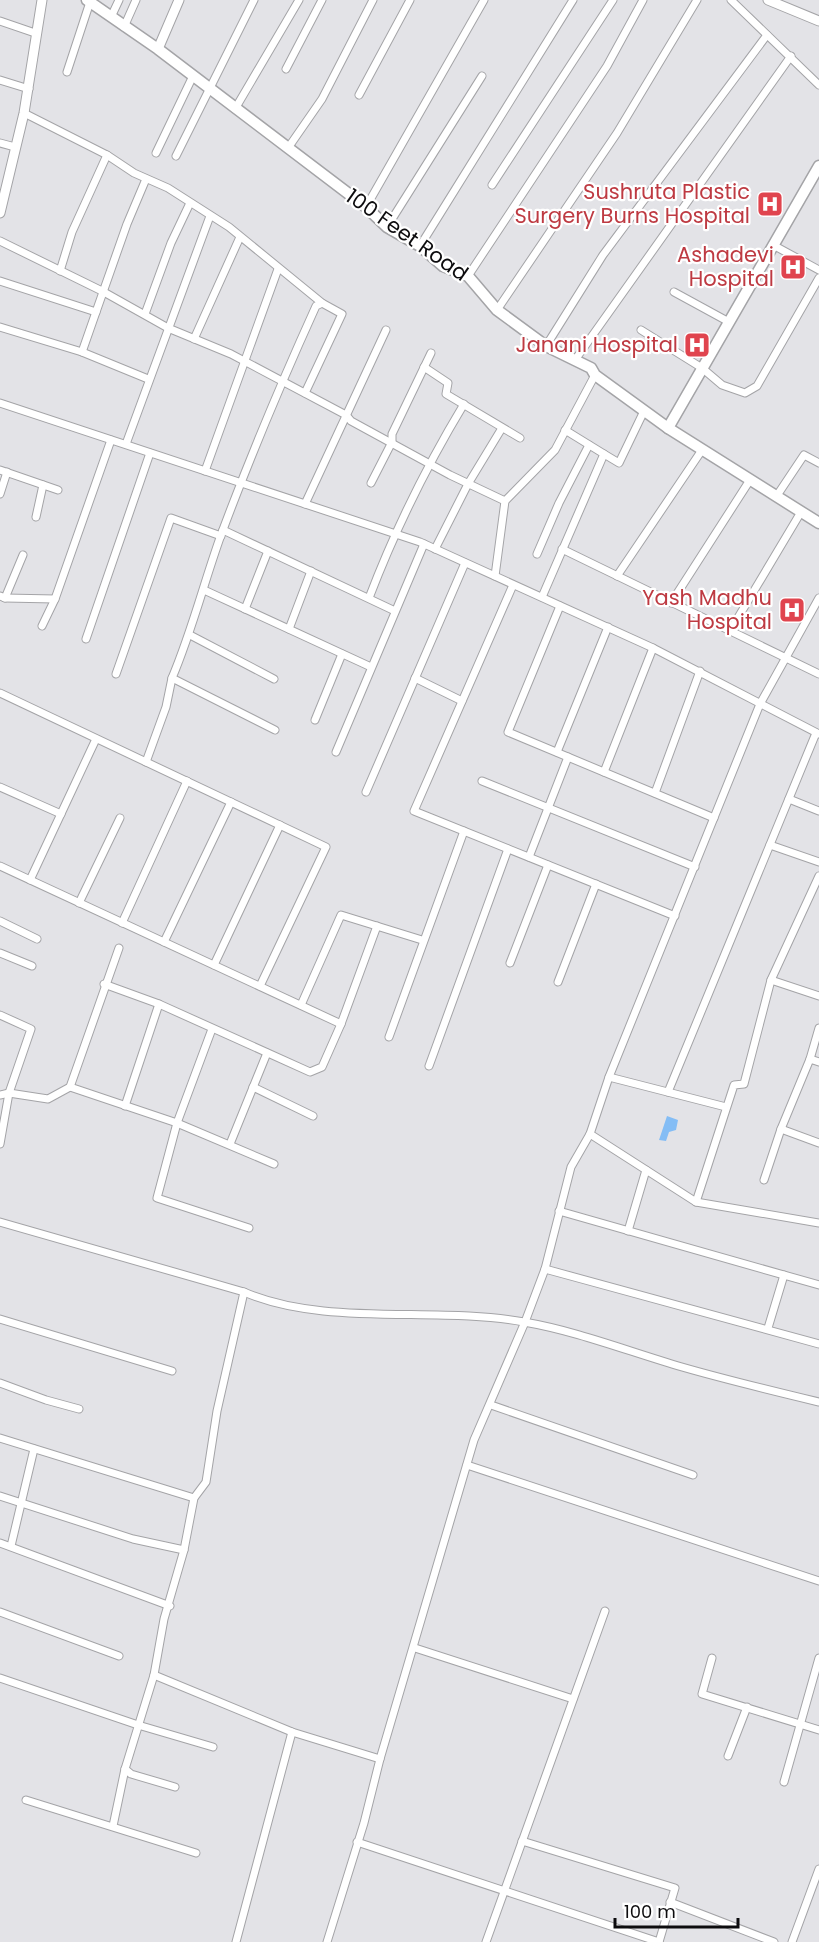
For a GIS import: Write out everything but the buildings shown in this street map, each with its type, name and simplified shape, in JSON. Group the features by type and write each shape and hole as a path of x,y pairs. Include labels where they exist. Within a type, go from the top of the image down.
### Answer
{"main road":[{"name":"100 Feet Road","path":"88,1 158,49 192,78 366,207 387,226 420,246 443,266 468,276 497,310 546,346 591,368 595,375 668,428 819,524"},
{"path":"668,428 819,166"}],"street":[{"path":"0,213 29,89 35,33 42,0"},
{"path":"111,18 119,0"},
{"path":"124,27 136,0"},
{"path":"158,49 179,0"},
{"path":"176,156 254,0"},
{"path":"235,109 298,0"},
{"path":"286,69 322,0"},
{"path":"288,148 322,99 373,0"},
{"path":"359,95 410,0"},
{"path":"366,207 484,0"},
{"path":"420,246 573,0"},
{"path":"492,185 613,0"},
{"path":"468,276 607,66 643,0"},
{"path":"497,310 616,133 697,0"},
{"path":"731,0 819,85"},
{"path":"768,0 819,21"},
{"path":"67,72 88,1"},
{"path":"0,21 35,33"},
{"path":"546,346 603,255 767,35"},
{"path":"575,360 791,56"},
{"path":"387,226 482,76"},
{"path":"156,153 192,78"},
{"path":"0,80 29,89"},
{"path":"24,113 107,155 134,173 168,188 240,237 322,303 342,314 305,393"},
{"path":"0,143 15,147"},
{"path":"60,271 72,232 107,155"},
{"path":"82,352 102,291 146,178"},
{"path":"145,315 171,243 190,203"},
{"path":"126,444 148,379 210,216"},
{"path":"194,339 240,237"},
{"path":"0,242 102,291 168,328 244,361 346,415 351,421 428,463 505,501"},
{"path":"773,245 819,270"},
{"path":"205,471 278,269"},
{"path":"641,330 702,368 722,385 745,393 757,386 819,278"},
{"path":"0,280 96,312"},
{"path":"674,292 729,322"},
{"path":"146,762 222,533 282,381 316,306 322,303"},
{"path":"0,327 82,352 148,379"},
{"path":"305,504 386,330"},
{"path":"371,483 392,442 392,434 430,353"},
{"path":"424,367 448,383 446,394 520,438"},
{"path":"495,576 505,501 555,450 595,375"},
{"path":"0,402 424,544 653,648 818,733 668,1092"},
{"path":"369,598 394,534 428,463 464,404"},
{"path":"566,430 619,463 644,411"},
{"path":"435,549 468,483 502,428"},
{"path":"42,626 55,599 111,440"},
{"path":"537,554 559,503 589,445"},
{"path":"616,576 702,450"},
{"path":"86,639 150,453"},
{"path":"542,597 604,454"},
{"path":"776,497 804,455 819,463"},
{"path":"0,494 3,471 58,490"},
{"path":"671,603 750,480"},
{"path":"36,517 43,484"},
{"path":"730,631 801,512"},
{"path":"116,674 171,518 222,533 268,551 395,611"},
{"path":"336,752 424,544"},
{"path":"562,549 819,674"},
{"path":"245,609 268,551"},
{"path":"23,555 3,597 55,599"},
{"path":"366,792 465,562"},
{"path":"289,629 311,571"},
{"path":"513,585 414,810 675,916"},
{"path":"204,590 371,667"},
{"path":"327,1942 364,1823 380,1759 415,1648 474,1440 525,1322 545,1269 571,1167 590,1134 609,1077 760,704 819,598"},
{"path":"560,606 508,732 714,818"},
{"path":"557,752 608,627"},
{"path":"190,635 274,679"},
{"path":"604,772 653,648"},
{"path":"315,720 342,654"},
{"path":"655,793 700,671"},
{"path":"172,678 275,730"},
{"path":"416,678 462,701"},
{"path":"0,693 326,847 260,986"},
{"path":"30,880 96,739"},
{"path":"529,857 568,757"},
{"path":"482,781 695,867"},
{"path":"122,923 187,782"},
{"path":"0,787 61,814"},
{"path":"789,799 819,811"},
{"path":"164,942 231,802"},
{"path":"79,903 120,818"},
{"path":"214,965 280,825"},
{"path":"389,1037 422,940 464,831"},
{"path":"770,845 819,862"},
{"path":"429,1066 508,849"},
{"path":"510,963 548,865"},
{"path":"0,866 341,1023"},
{"path":"696,1202 734,1085 744,1084 771,980 819,876"},
{"path":"558,982 596,884"},
{"path":"301,1005 341,915 422,940"},
{"path":"0,921 37,939"},
{"path":"104,984 159,1004 310,1072 322,1067 377,926"},
{"path":"0,1095 9,1093 48,1099 70,1087 104,984 119,948"},
{"path":"0,953 32,966"},
{"path":"771,980 819,996"},
{"path":"125,1106 159,1004"},
{"path":"0,1015 31,1029 9,1093 0,1144"},
{"path":"764,1180 781,1129 810,1059 819,1028"},
{"path":"212,1029 177,1124 157,1198 249,1228"},
{"path":"230,1144 267,1053"},
{"path":"810,1059 819,1062"},
{"path":"609,1077 726,1107"},
{"path":"70,1087 230,1144 274,1164"},
{"path":"253,1087 313,1116"},
{"path":"781,1129 819,1143"},
{"path":"590,1134 696,1202 819,1223"},
{"path":"628,1231 646,1170"},
{"path":"559,1211 819,1285"},
{"path":"0,1222 244,1292 262,1300 310,1310 468,1314 525,1322 684,1368 819,1402"},
{"path":"545,1269 768,1328 819,1344"},
{"path":"768,1328 784,1275"},
{"path":"113,1826 125,1769 154,1674 164,1618 170,1606 184,1550 194,1498 206,1482 217,1411 244,1292"},
{"path":"0,1319 172,1371"},
{"path":"0,1383 46,1400 80,1408"},
{"path":"490,1406 693,1475"},
{"path":"0,1438 194,1498"},
{"path":"10,1546 34,1449"},
{"path":"467,1465 819,1581"},
{"path":"0,1496 133,1539 184,1550"},
{"path":"0,1543 170,1606"},
{"path":"486,1942 605,1611"},
{"path":"0,1612 119,1656"},
{"path":"415,1648 573,1699"},
{"path":"712,1658 702,1694 819,1730"},
{"path":"784,1782 819,1658"},
{"path":"154,1674 292,1732 380,1759"},
{"path":"0,1677 138,1725 213,1747"},
{"path":"728,1756 747,1707"},
{"path":"236,1942 292,1732"},
{"path":"125,1769 131,1774 175,1787"},
{"path":"26,1800 196,1853"},
{"path":"357,1842 659,1942 675,1888 522,1841"},
{"path":"792,1942 819,1869"},
{"path":"670,1902 774,1942"}],"water":[{"path":"667,1116 678,1120 676,1130 669,1132 666,1141 659,1140"}],"place":[{"name":"Sushruta Plastic Surgery Burns Hospital","path":"770,204"},
{"name":"Ashadevi Hospital","path":"793,267"},
{"name":"Janani Hospital","path":"697,345"},
{"name":"Yash Madhu Hospital","path":"792,610"}]}
